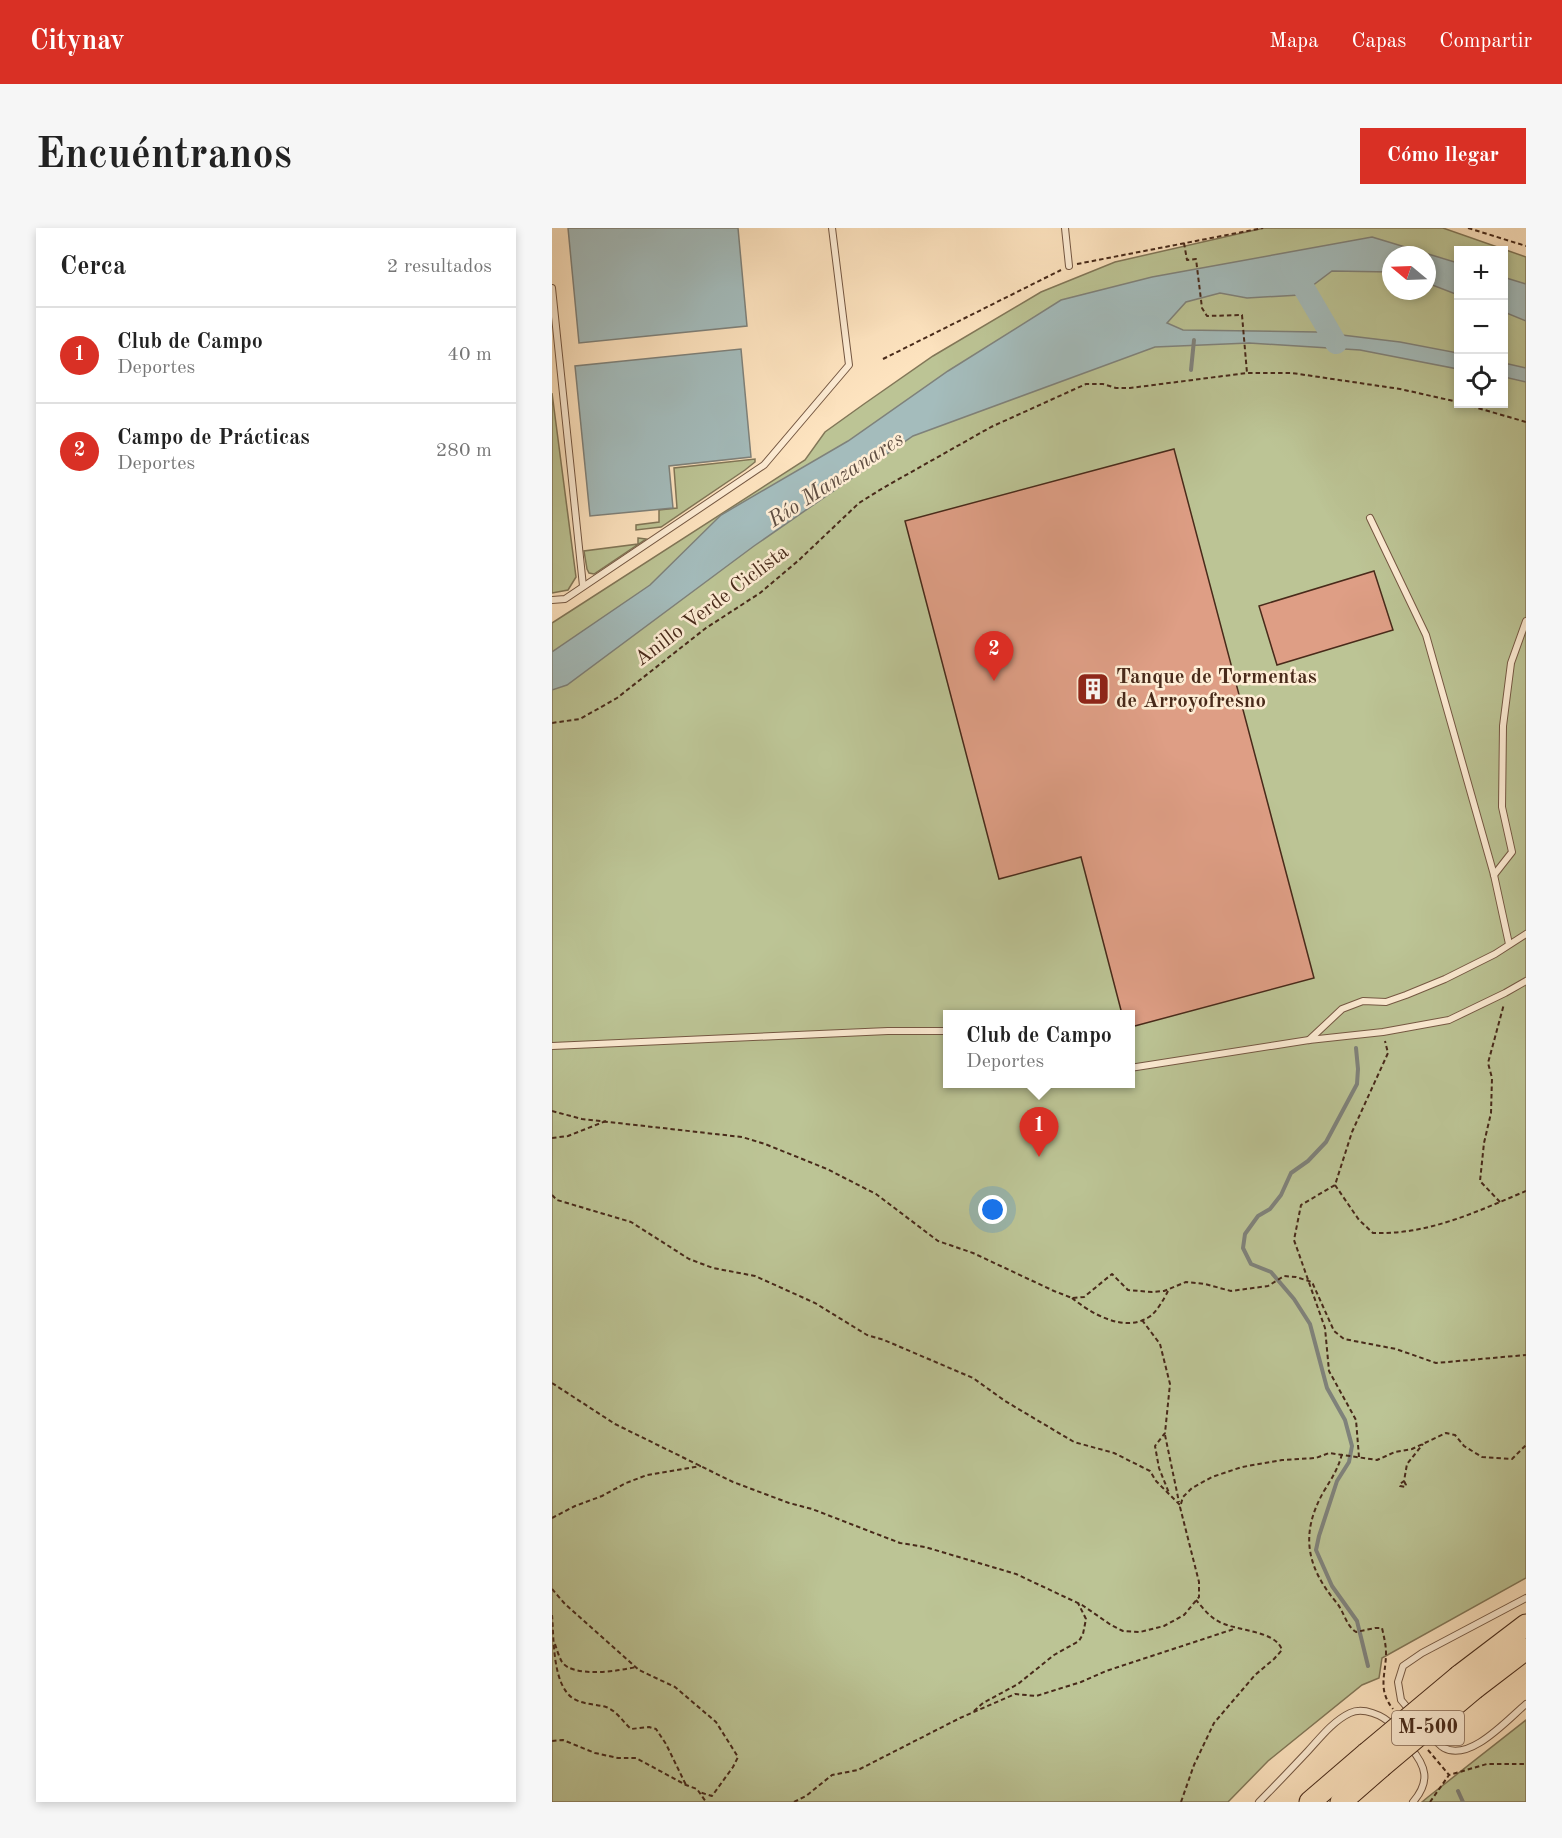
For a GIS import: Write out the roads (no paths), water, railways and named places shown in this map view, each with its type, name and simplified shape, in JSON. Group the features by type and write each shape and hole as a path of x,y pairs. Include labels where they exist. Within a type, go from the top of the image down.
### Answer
{"highway":[{"name":"M-500","path":"1310,1802 1374,1760 1467,1682 1526,1625"},
{"name":"M-500","path":"1467,1682 1526,1649"},
{"name":"M-500","path":"1341,1802 1374,1760"}],"lane":[{"path":"552,600 565,599 764,465 849,365 832,228"},
{"path":"1065,228 1069,266"},
{"path":"552,288 583,586"},
{"path":"1370,518 1426,634 1494,875 1509,944"},
{"path":"1494,875 1512,852 1502,807 1503,726 1511,663 1526,621"},
{"path":"1309,1040 1342,1009 1363,1001 1386,1002 1406,995 1495,954 1526,934"},
{"path":"1135,1067 1309,1040 1383,1032 1449,1020 1526,981"},
{"path":"552,1046 943,1030"},
{"name":"M-500","path":"1415,1717 1401,1700 1398,1682 1403,1666 1422,1653 1526,1598"},
{"name":"M-500","path":"1423,1726 1443,1747 1458,1751 1468,1750 1526,1704"},
{"name":"M-500","path":"1260,1802 1330,1727 1351,1712 1365,1711 1388,1721 1421,1761 1424,1767 1424,1783 1418,1797 1413,1802"}],"water":[{"path":"568,228 738,228 747,326 579,343"},
{"path":"1372,237 1402,246 1382,246 1382,272 1332,271 1300,295 1247,298 1220,293 1186,302 1167,323 1183,330 1317,332 1400,342 1454,352 1454,368 1360,350 1249,343 1155,347 913,436 754,546 567,685 552,690 552,652 650,585 721,515 848,441 948,371 1061,300 1152,277"},
{"path":"1436,256 1454,262 1454,293 1436,286"},
{"path":"1508,279 1526,284 1526,321 1508,314"},
{"path":"741,349 751,457 669,466 673,508 590,516 575,366"},
{"path":"1508,364 1526,368 1526,382 1508,378"}],"waterway":[{"name":"Río Manzanares","path":"1291,266 1336,343"},
{"path":"1191,370 1194,340"},
{"path":"1356,1048 1357,1084 1326,1142 1308,1161 1291,1173 1281,1195 1270,1209 1258,1216 1245,1234 1243,1248 1251,1264 1271,1272 1294,1299 1310,1324 1327,1388 1345,1420 1352,1446 1349,1462 1337,1481 1316,1550 1332,1586 1357,1621 1368,1666"},
{"path":"1458,1791 1463,1802"}],"place":[{"name":"Campo de Prácticas","path":"994,681"},
{"name":"Tanque de Tormentas de Arroyofresno","path":"1093,689"},
{"name":"Club de Campo","path":"1039,1157"}]}
